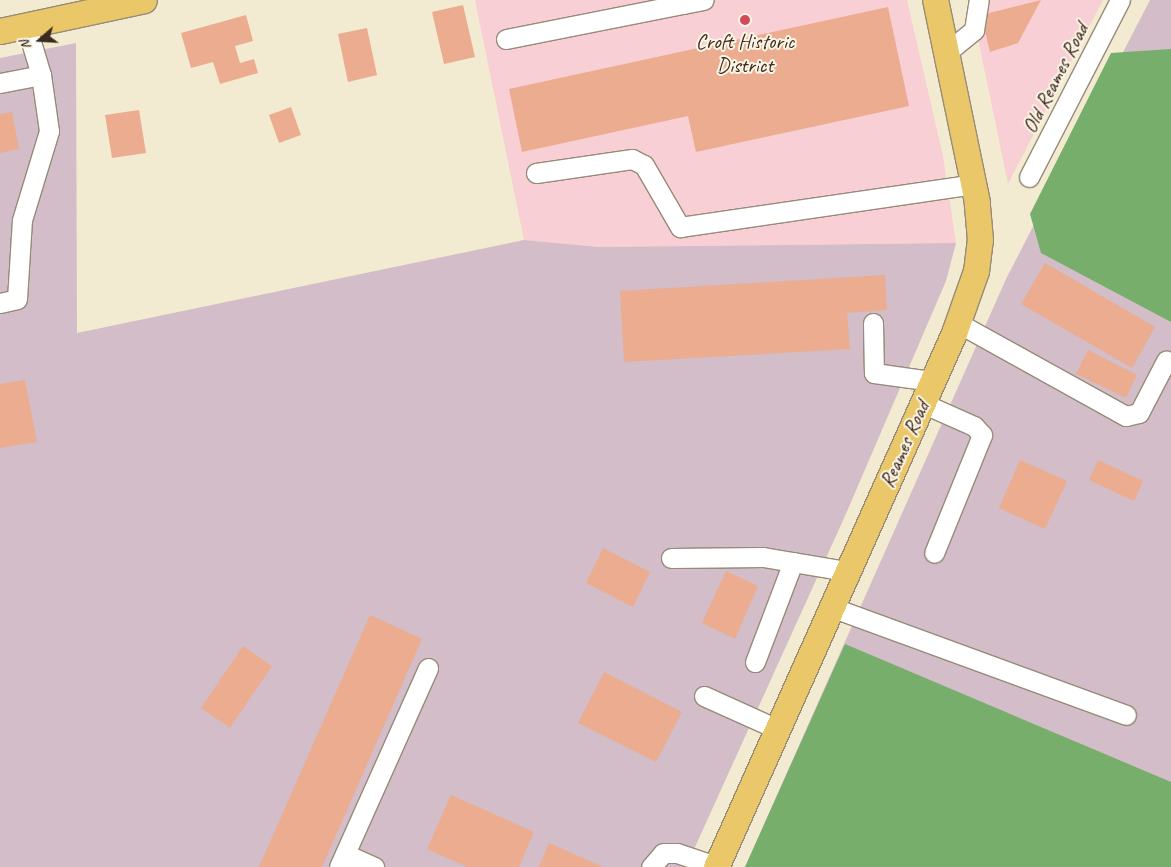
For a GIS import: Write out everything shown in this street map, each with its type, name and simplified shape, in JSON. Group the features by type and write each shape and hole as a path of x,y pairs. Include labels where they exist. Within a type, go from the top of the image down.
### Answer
{"main road":[{"path":"0,31 144,0"},
{"name":"Reames Road","path":"716,867 958,323 976,271 980,240 974,184 935,0"}],"street":[{"path":"506,39 683,2 704,0"},
{"path":"946,52 974,30 979,0"},
{"name":"Old Reames Road","path":"1029,177 1120,0"},
{"path":"0,303 18,299 22,220 49,131 41,75 26,25"},
{"path":"0,83 41,75"},
{"path":"536,173 632,159 644,165 680,228 974,184"},
{"path":"958,323 1126,416 1139,413 1166,361"},
{"path":"873,324 874,373 932,381"},
{"path":"922,404 974,426 982,435 934,553"},
{"path":"671,558 763,557 847,571"},
{"path":"755,662 793,562"},
{"path":"831,607 950,655 1126,715"},
{"path":"374,867 342,860 428,668"},
{"path":"704,696 777,729"},
{"path":"651,867 663,853 677,853 716,867"}],"shaded area":[{"path":"475,0 907,0 943,156 956,243 599,247 524,240"},
{"path":"970,0 1103,0 1008,184"},
{"path":"1150,0 1171,0 1171,867 745,867 1006,279"},
{"path":"76,43 77,333 524,240 599,247 956,243 946,281 845,516 686,867 0,867 0,58"}],"green space":[{"path":"1171,49 1171,322 1041,253 1030,214 1111,53"},
{"path":"845,644 1171,782 1171,867 745,867"}],"building":[{"path":"1041,0 1018,43 990,52 981,15"},
{"path":"463,5 475,57 444,64 432,12"},
{"path":"888,7 909,106 696,152 688,116 522,152 509,89"},
{"path":"246,15 253,41 235,46 240,63 254,59 258,73 220,84 213,62 191,68 181,33"},
{"path":"367,28 377,75 348,82 338,34"},
{"path":"291,107 301,135 279,143 269,115"},
{"path":"139,110 146,153 112,158 105,115"},
{"path":"12,112 19,149 0,153 0,114"},
{"path":"1045,263 1155,327 1132,368 1021,304"},
{"path":"885,275 887,310 847,313 850,349 624,362 620,291"},
{"path":"1088,350 1137,375 1126,398 1076,374"},
{"path":"25,380 37,442 0,448 0,384"},
{"path":"1020,460 1067,481 1045,529 999,508"},
{"path":"1098,460 1143,481 1134,501 1089,480"},
{"path":"603,548 650,572 633,607 586,583"},
{"path":"726,571 758,586 735,639 702,623"},
{"path":"370,615 422,639 322,867 259,867"},
{"path":"243,646 272,666 230,728 201,708"},
{"path":"604,672 682,712 656,762 578,723"},
{"path":"451,795 534,832 519,867 467,867 427,849"},
{"path":"549,843 603,867 539,867"}],"place":[{"name":"Croft Historic District","path":"745,20"}]}
